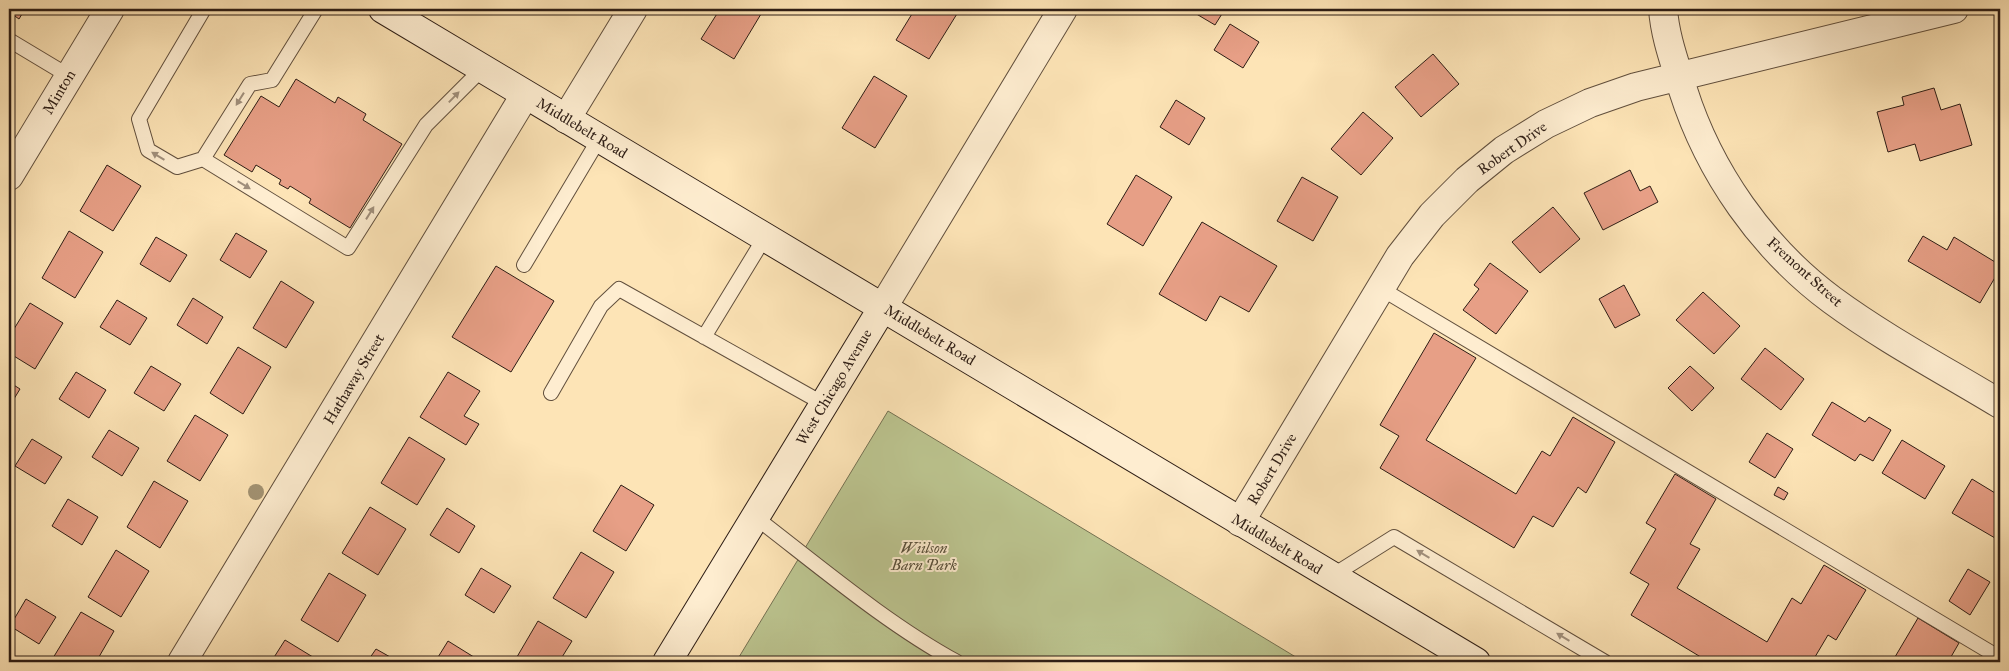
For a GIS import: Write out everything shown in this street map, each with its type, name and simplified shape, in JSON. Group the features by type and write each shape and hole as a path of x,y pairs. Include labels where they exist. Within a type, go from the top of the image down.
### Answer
{"street":[{"name":"Minton","path":"9,176 110,9"},
{"name":"Middlebelt Road","path":"384,9 1476,662"},
{"path":"566,119 633,9"},
{"name":"West Chicago Avenue","path":"667,662 1063,9"},
{"name":"Fremont Street","path":"1663,9 1667,37 1692,116 1718,171 1749,217 1785,258 1831,299 2000,404"},
{"name":"Robert Drive","path":"1240,522 1400,256 1432,215 1467,180 1504,150 1546,124 1590,103 1636,87 1954,9"},
{"name":"Hathaway Street","path":"182,662 525,95"}],"lane":[{"path":"204,9 139,119 148,150 177,167 203,159 250,84 272,80 316,9"},
{"path":"9,40 69,76"},
{"path":"203,159 348,248 426,125 482,69"},
{"path":"524,265 599,139"},
{"path":"704,337 765,237"},
{"path":"1380,288 2000,658"},
{"path":"551,393 600,306 619,289 824,404"},
{"path":"755,517 849,589 931,648 957,662"},
{"path":"1332,576 1394,537 1605,662"}],"green space":[{"name":"Wiilson Barn Park","path":"888,411 1304,662 736,662"}],"building":[{"path":"9,9 25,9 19,19 9,12"},
{"path":"720,9 764,9 734,59 701,39"},
{"path":"915,9 960,9 929,59 896,40"},
{"path":"1188,9 1225,9 1215,25"},
{"path":"1230,24 1259,42 1243,68 1214,50"},
{"path":"1433,54 1459,84 1421,117 1395,87"},
{"path":"874,76 907,96 875,148 842,128"},
{"path":"296,79 335,103 338,97 366,114 363,120 402,144 350,228 309,203 311,199 290,186 288,189 279,184 281,180 256,165 252,172 224,155 261,96 279,107"},
{"path":"1934,88 1941,110 1960,104 1972,145 1920,161 1915,144 1888,152 1877,112 1904,105 1902,97"},
{"path":"1176,100 1205,118 1189,145 1160,127"},
{"path":"1363,112 1393,138 1361,175 1331,149"},
{"path":"107,165 141,186 113,231 80,211"},
{"path":"1630,170 1640,191 1650,186 1658,202 1603,230 1584,193"},
{"path":"1136,175 1172,197 1143,246 1107,224"},
{"path":"1302,177 1338,197 1313,241 1277,221"},
{"path":"1553,207 1580,239 1540,273 1512,242"},
{"path":"1202,222 1277,266 1249,312 1220,296 1206,321 1159,294"},
{"path":"69,231 103,252 75,298 42,278"},
{"path":"236,233 267,251 250,278 220,260"},
{"path":"1923,236 1947,250 1954,237 2000,265 2000,269 1980,303 1908,261"},
{"path":"156,237 187,255 170,282 140,264"},
{"path":"1490,263 1528,291 1496,334 1463,310 1479,289 1474,285"},
{"path":"496,266 554,301 511,372 452,337"},
{"path":"281,281 314,302 286,348 253,328"},
{"path":"1624,285 1640,315 1615,328 1599,299"},
{"path":"1703,292 1740,326 1714,354 1676,320"},
{"path":"193,298 223,317 207,344 177,325"},
{"path":"117,300 147,318 130,345 100,327"},
{"path":"30,303 63,323 35,369 9,353 9,337"},
{"path":"1434,333 1476,358 1426,440 1516,494 1542,451 1550,456 1573,417 1615,442 1586,493 1578,487 1553,527 1533,516 1514,548 1380,468 1399,436 1380,425"},
{"path":"238,347 271,367 243,414 210,393"},
{"path":"1765,348 1804,379 1781,410 1741,379"},
{"path":"151,366 181,384 164,411 134,393"},
{"path":"1690,366 1714,388 1692,411 1668,388"},
{"path":"76,372 106,390 89,418 59,399"},
{"path":"448,372 480,391 464,416 479,424 466,445 420,417"},
{"path":"9,382 20,389 9,407"},
{"path":"1832,402 1865,422 1869,417 1891,430 1873,461 1860,454 1855,461 1812,435"},
{"path":"195,415 228,435 200,481 167,461"},
{"path":"109,430 139,448 122,476 92,457"},
{"path":"1767,433 1793,449 1775,478 1749,462"},
{"path":"409,437 445,459 417,505 381,483"},
{"path":"32,439 62,457 45,484 15,466"},
{"path":"1902,440 1945,466 1925,499 1882,473"},
{"path":"1675,474 1716,499 1690,544 1700,549 1677,588 1767,642 1792,598 1801,604 1824,565 1866,590 1836,640 1828,635 1812,662 1709,662 1631,615 1649,584 1630,573 1656,529 1646,523"},
{"path":"1972,479 2000,496 2000,530 1995,538 1952,513"},
{"path":"154,481 188,501 160,548 127,527"},
{"path":"621,485 654,505 626,551 593,531"},
{"path":"1778,487 1788,493 1784,500 1774,495"},
{"path":"68,499 98,517 82,545 52,526"},
{"path":"370,507 406,529 378,575 342,553"},
{"path":"447,508 475,526 459,553 430,535"},
{"path":"116,550 149,571 121,617 88,597"},
{"path":"581,552 614,572 586,618 553,598"},
{"path":"481,568 511,586 494,613 465,595"},
{"path":"1968,569 1990,582 1970,615 1949,601"},
{"path":"329,573 366,595 338,642 301,620"},
{"path":"26,599 56,617 39,644 10,626"},
{"path":"81,612 114,631 96,662 61,662 53,658"},
{"path":"1918,618 1959,643 1948,662 1892,662"},
{"path":"538,621 572,641 559,662 514,662"},
{"path":"285,640 321,662 271,662"},
{"path":"448,641 477,659 474,662 435,662"},
{"path":"376,649 399,662 367,662"}]}
